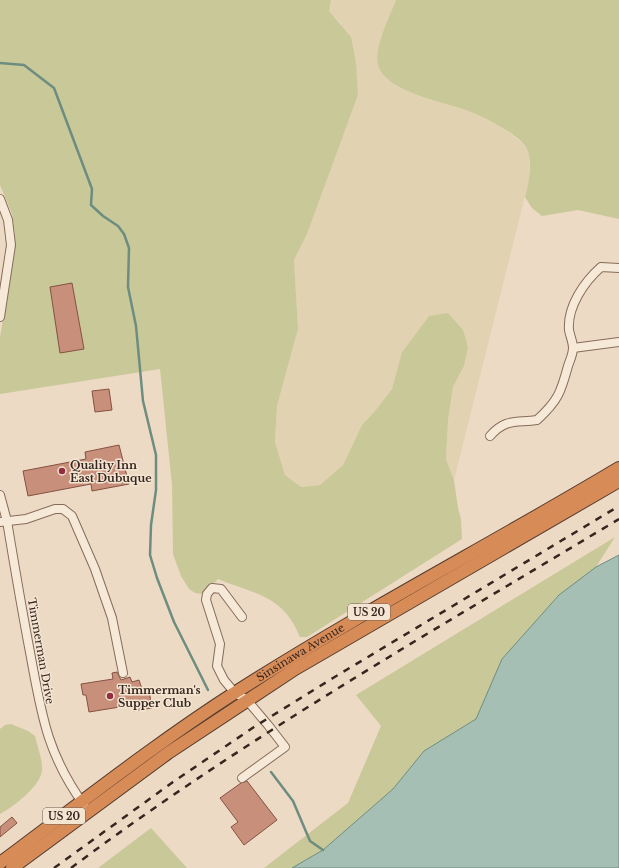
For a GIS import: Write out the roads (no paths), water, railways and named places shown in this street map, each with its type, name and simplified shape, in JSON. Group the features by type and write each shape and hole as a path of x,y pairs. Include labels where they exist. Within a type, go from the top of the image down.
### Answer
{"highway":[{"name":"Sinsinawa Avenue","path":"12,868 85,806 235,693 329,635 619,468"},
{"name":"Sinsinawa Avenue","path":"0,863 246,700 335,644 619,481"}],"street":[{"path":"0,199 8,220 11,245 0,317"},
{"path":"490,436 498,426 512,421 538,420 551,407 561,392 573,348 569,330 570,313 578,295 593,274 601,267 619,268"},
{"path":"573,348 619,342"},
{"name":"Timmerman Drive","path":"0,496 3,521 42,719 56,759 85,806"},
{"path":"3,521 26,519 55,509 64,509 72,516 95,569 112,618 123,672"},
{"path":"242,617 221,589 212,588 207,594 206,600 220,644 217,666 224,680 235,693 246,700 285,747 242,778"}],"waterway":[{"path":"0,63 24,65 54,88 92,189 91,205 103,216 118,226 124,234 129,248 128,287 136,326 143,401 156,455 156,490 151,525 150,555 174,622 208,690"},
{"path":"271,772 293,801 310,841 323,850"}],"railway":[{"path":"54,868 173,782 254,727 619,506"},
{"path":"71,868 137,820 272,730 410,644 619,519"}],"place":[{"name":"Quality Inn East Dubuque","path":"62,471"},
{"name":"Timmerman's Supper Club","path":"110,696"}]}
